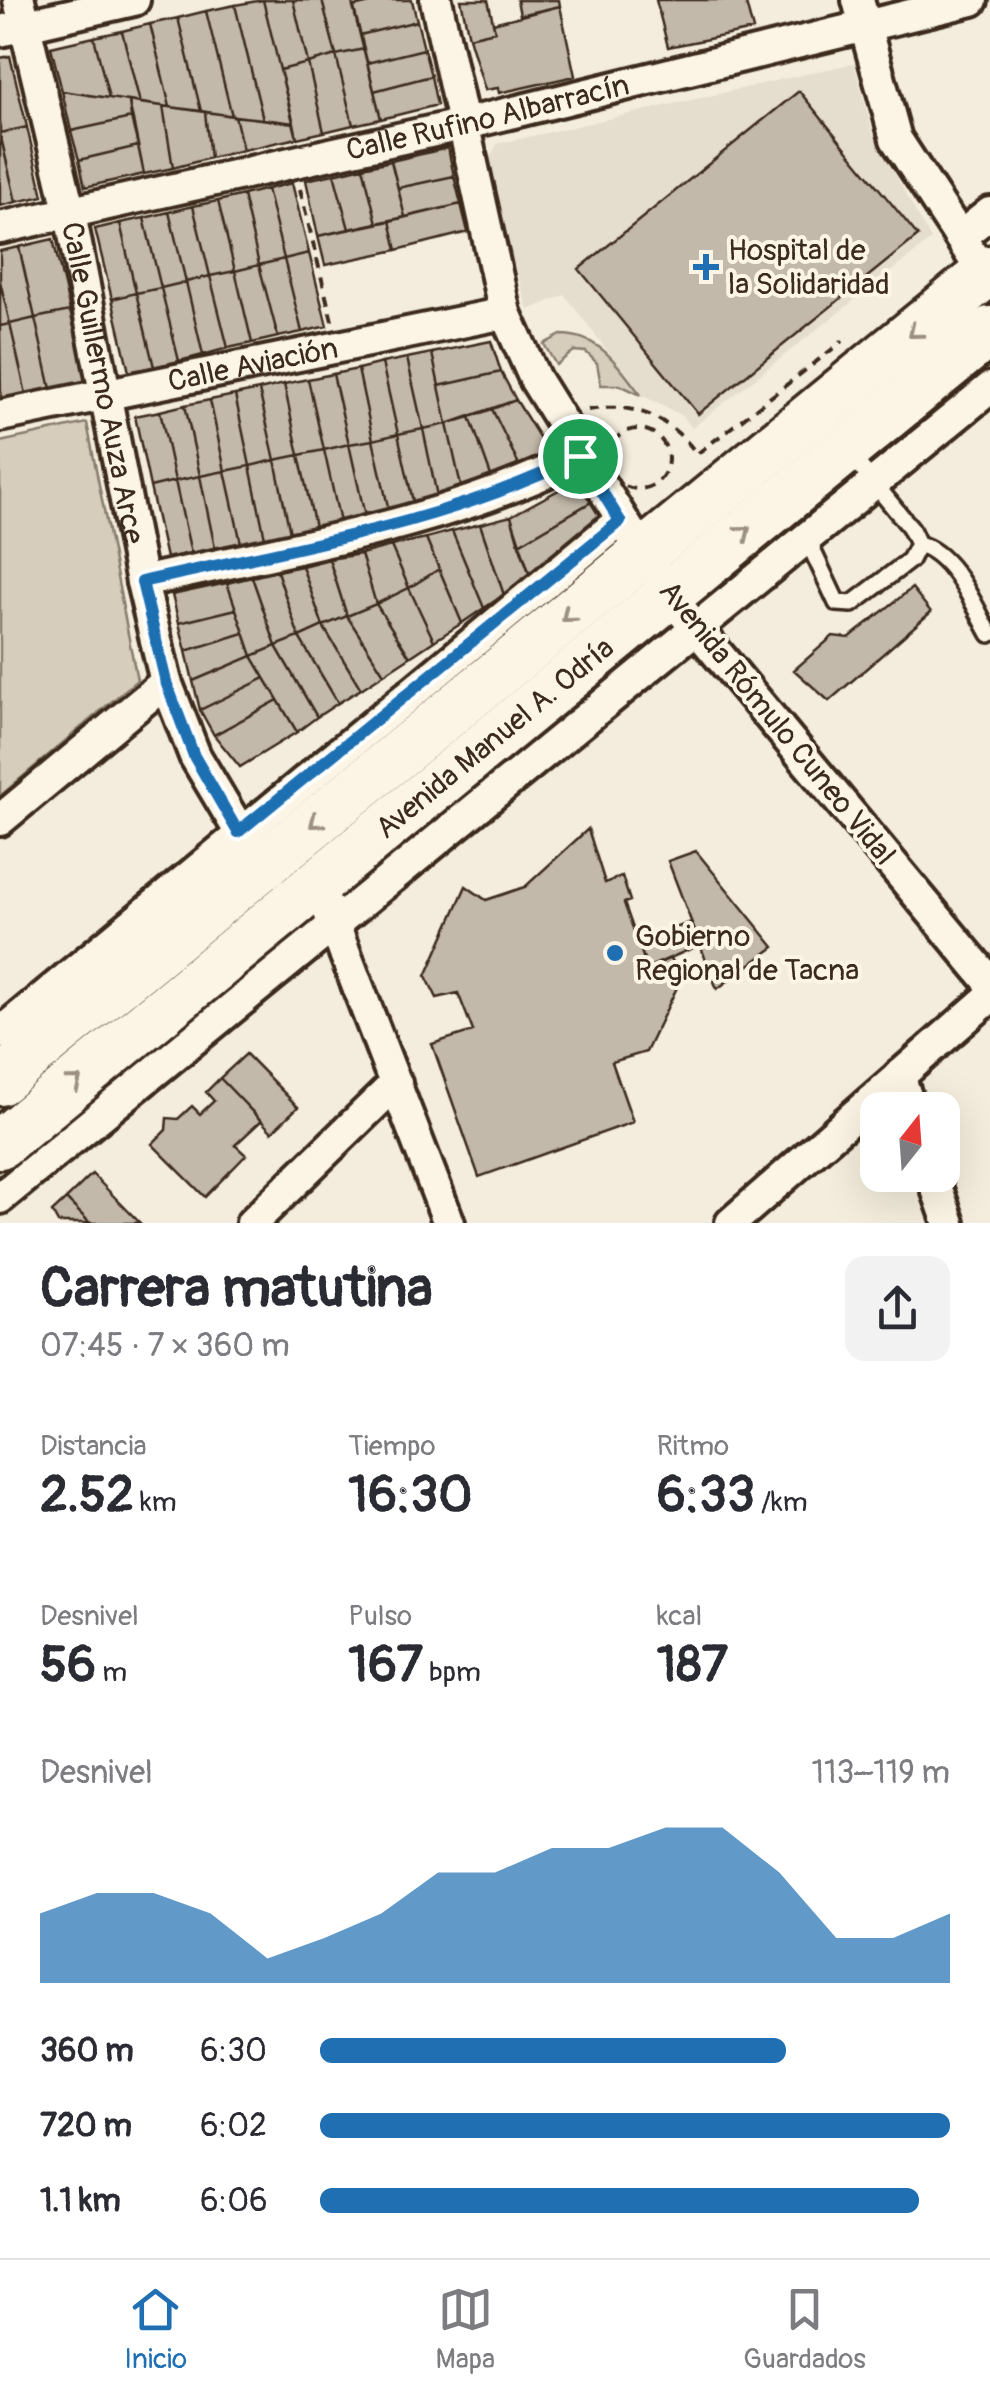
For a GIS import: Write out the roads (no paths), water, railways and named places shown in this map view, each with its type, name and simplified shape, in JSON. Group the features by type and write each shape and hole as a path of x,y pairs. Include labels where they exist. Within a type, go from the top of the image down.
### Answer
{"highway":[{"name":"Avenida Manuel A. Odría","path":"0,1082 245,862 632,538 978,260"},
{"name":"Avenida Manuel A. Odría","path":"0,1144 266,924 326,903 860,466 990,331"},
{"path":"245,862 266,924"}],"street":[{"path":"14,19 134,0"},
{"name":"Avenida Rómulo Cuneo Vidal","path":"436,0 506,314 536,379 580,456 681,610 990,982"},
{"name":"Calle Rufino Albarracín","path":"0,228 465,124 861,13 972,0"},
{"path":"861,13 896,139 978,260"},
{"name":"Calle Guillermo Auza Arce","path":"14,19 70,214 142,582 166,682 194,756 245,862"},
{"path":"978,260 990,212"},
{"name":"Calle Aviación","path":"0,416 506,314"},
{"name":"Avenida Manuel A. Odría","path":"681,610 807,539 860,466 990,388"},
{"path":"142,582 461,508 517,488 580,456"},
{"path":"0,820 166,682"},
{"name":"Avenida Manuel A. Odría","path":"0,1033 245,862"},
{"path":"326,903 449,1223"},
{"name":"Avenida Manuel A. Odría","path":"0,1198 326,903"},
{"path":"731,1223 760,1212 899,1076 990,997"},
{"path":"899,1076 904,1092"},
{"path":"252,1223 396,1083"},
{"path":"938,1192 949,1223"}],"lane":[{"path":"860,466 918,544 932,548 956,574 990,634"},
{"path":"807,539 837,603 852,604 910,560 918,544"}],"place":[{"name":"Hospital de la Solidaridad","path":"706,267"},
{"name":"Gobierno Regional de Tacna","path":"615,953"}]}
